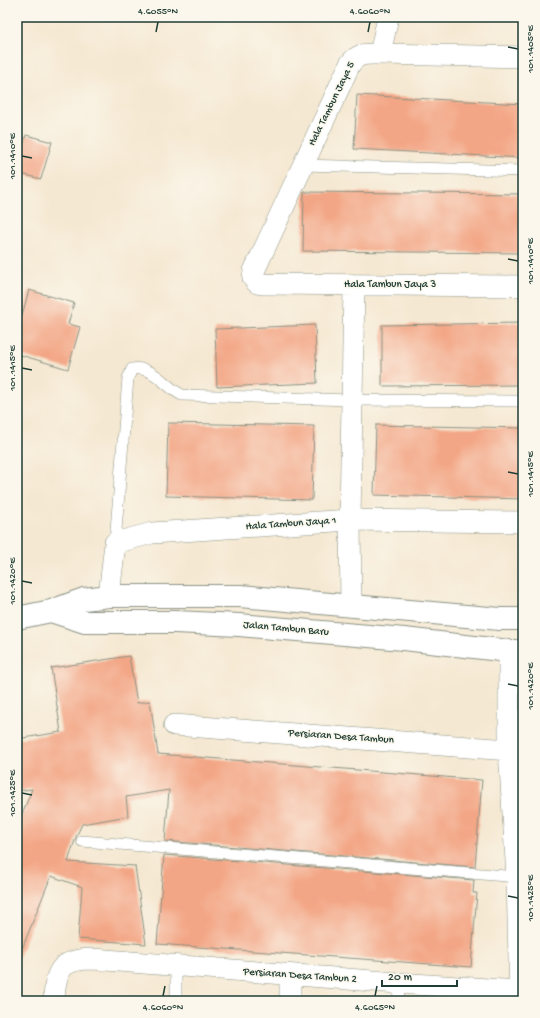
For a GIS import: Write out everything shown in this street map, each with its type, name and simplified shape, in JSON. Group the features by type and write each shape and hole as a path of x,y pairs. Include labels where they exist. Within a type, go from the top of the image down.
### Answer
{"main road":[{"path":"17,618 51,610 84,599 109,596 240,596 500,619 523,619"},
{"path":"291,629 333,616 351,606"},
{"path":"351,606 404,639"},
{"name":"Jalan Tambun Baru","path":"51,610 84,622 175,622 291,629 518,647"}],"street":[{"path":"380,54 388,17"},
{"name":"Hala Tambun Jaya 5","path":"257,283 253,278 254,271 302,165 354,58 361,54 523,57"},
{"name":"Hala Tambun Jaya 3","path":"257,283 523,286"},
{"path":"351,606 350,520 354,285"},
{"name":"Hala Tambun Jaya 1","path":"115,543 152,533 350,520 523,522"},
{"path":"109,596 115,543"},
{"path":"518,647 509,750 517,877 520,996"},
{"name":"Persiaran Desa Tambun","path":"174,725 509,750"},
{"name":"Persiaran Desa Tambun 2","path":"54,1001 55,986 59,972 66,963 79,959 290,975 399,992 520,996"},
{"path":"290,975 290,1001"}],"lane":[{"path":"302,165 523,171"},
{"path":"115,543 128,378 132,369 140,367 148,370 174,391 182,395 353,400 523,401"},
{"path":"82,841 517,877"},
{"path":"176,966 176,1001"}],"building":[{"path":"357,95 523,104 523,158 354,149"},
{"path":"26,135 52,142 41,179 17,173"},
{"path":"304,192 523,194 523,253 303,251"},
{"path":"29,290 74,303 68,324 80,327 68,369 17,354 17,333"},
{"path":"523,323 523,385 382,386 382,325"},
{"path":"315,325 317,383 217,387 215,329"},
{"path":"168,423 314,426 312,500 166,496"},
{"path":"376,425 523,428 523,499 374,495"},
{"path":"129,656 137,703 150,701 158,754 482,780 475,867 165,841 169,790 126,797 128,816 82,824 68,862 135,866 146,944 78,939 82,887 51,876 17,959 17,827 32,789 17,791 17,739 61,732 51,668"},
{"path":"164,855 474,880 473,893 477,893 471,967 157,944"}]}
